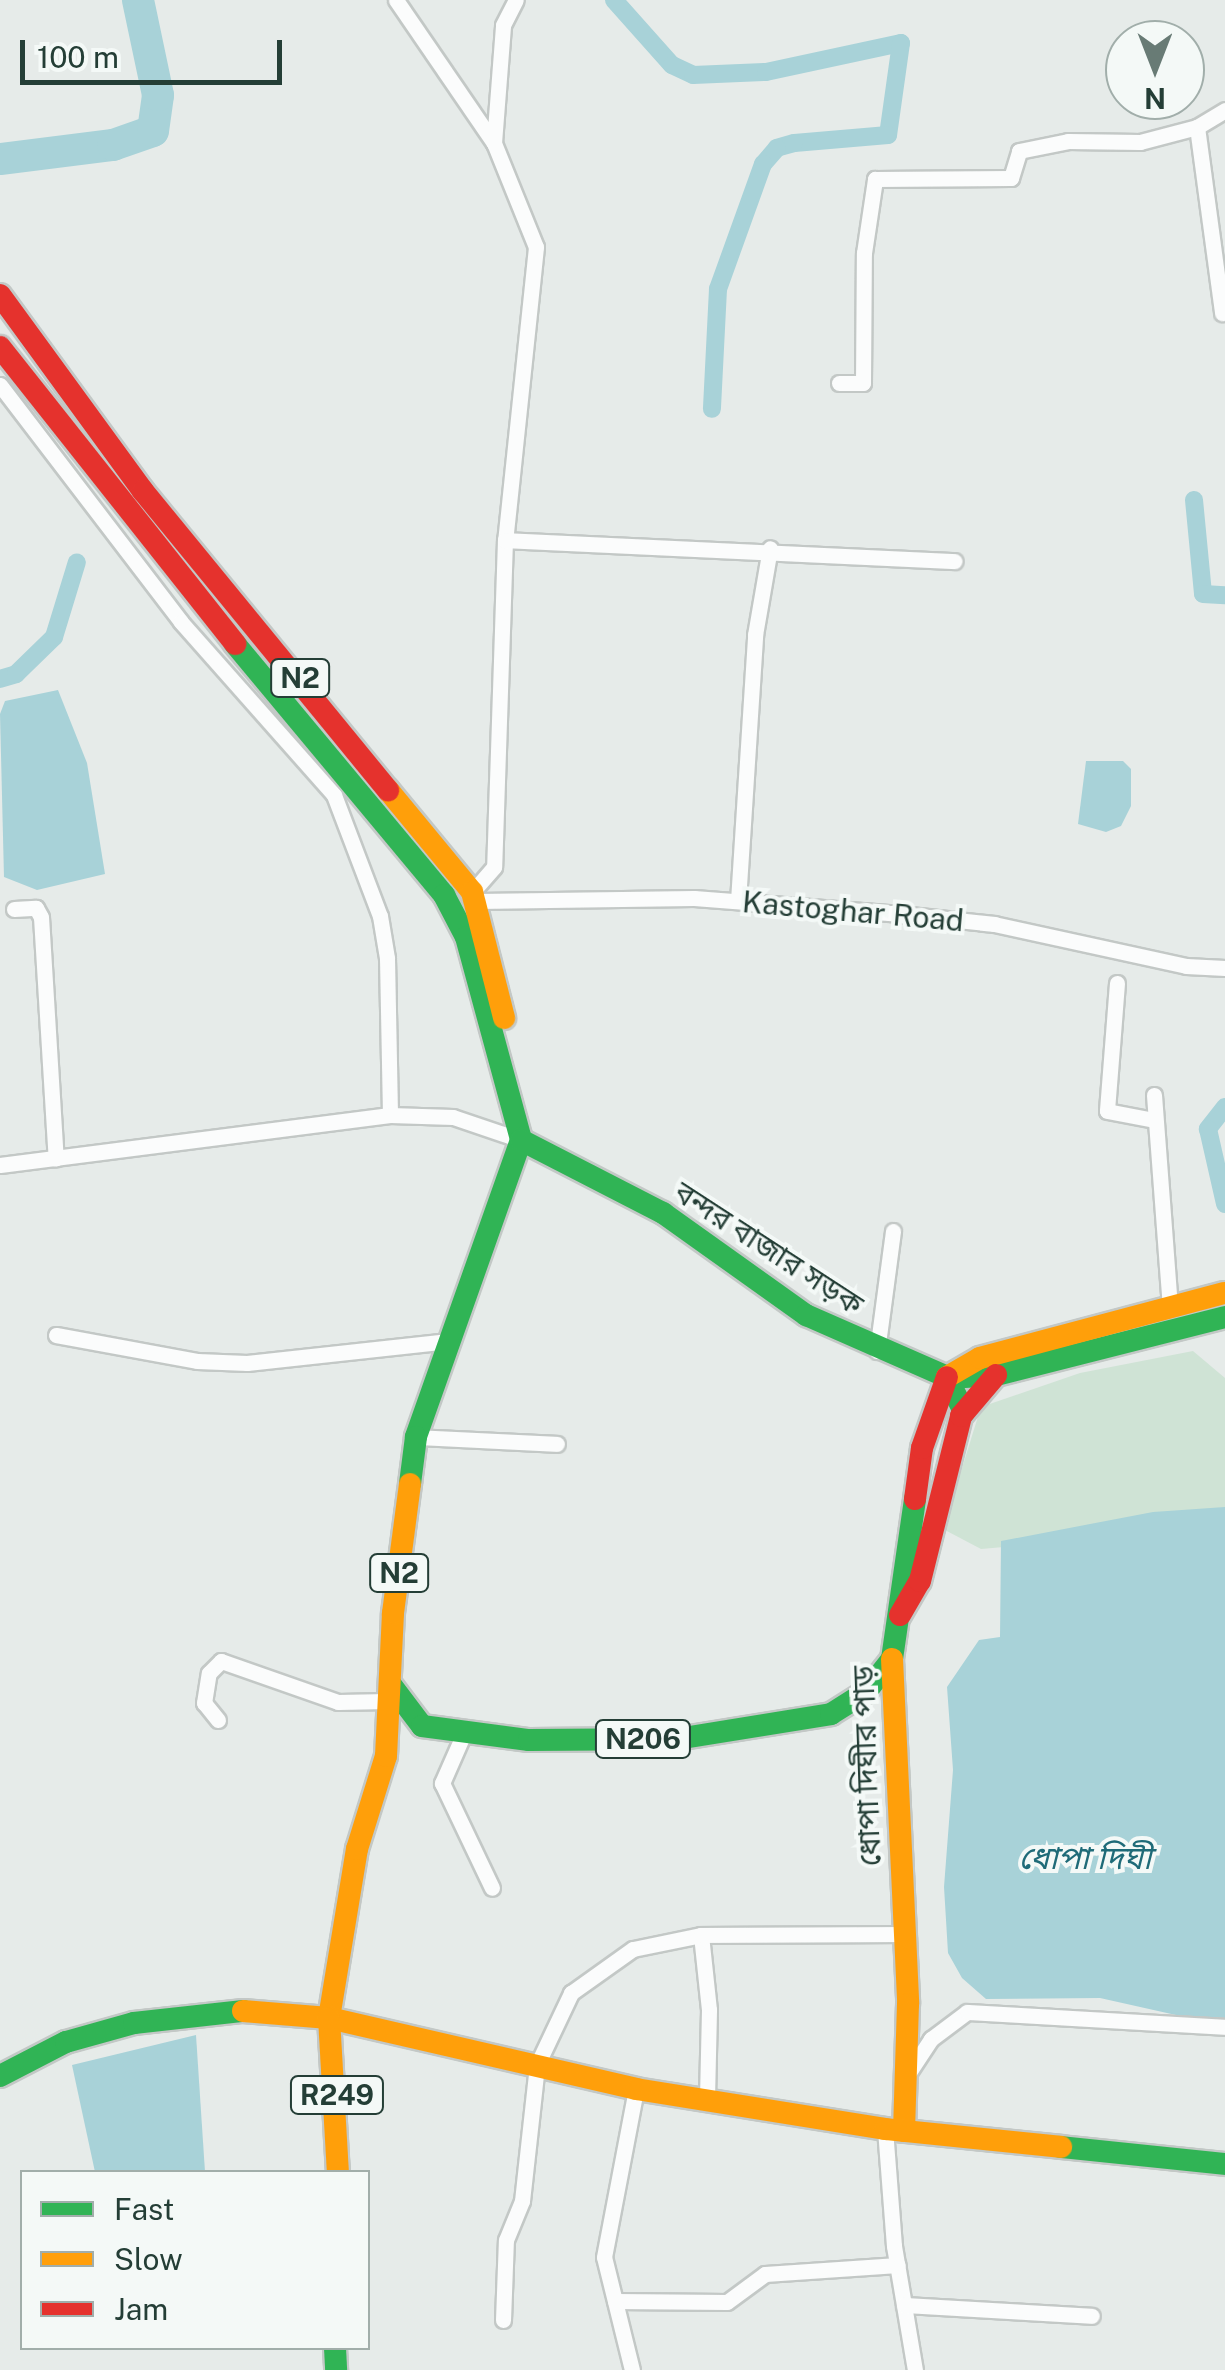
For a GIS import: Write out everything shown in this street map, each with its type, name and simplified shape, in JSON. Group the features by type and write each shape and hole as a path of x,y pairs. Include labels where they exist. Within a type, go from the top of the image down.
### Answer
{"main road":[{"name":"N2","path":"0,296 143,491 474,896 512,1062 512,1098"},
{"name":"N2","path":"0,347 133,521 444,895 466,938 497,1064 512,1098 521,1140 416,1438 386,1756 357,1849 329,2018"},
{"name":"বন্দর বাজার সড়ক","path":"521,1140 663,1213 806,1315 877,1351 947,1378 996,1375 1225,1317"},
{"path":"964,1412 947,1378 980,1358 1225,1293"},
{"path":"910,1364 932,1411"},
{"path":"900,1616 920,1581 964,1412 996,1375"},
{"name":"ধোপা দিঘীর পাড়","path":"895,2130 908,2074 892,1659 900,1616 900,1577 932,1411 947,1378"},
{"name":"N206","path":"422,1726 529,1740 677,1739 790,1725 832,1714 866,1692 892,1659"},
{"path":"386,1756 422,1726 390,1693"},
{"path":"0,2076 66,2042 134,2022 265,2010 329,2018 636,2089 895,2130 1225,2164"},
{"name":"R249","path":"329,2018 338,2170"}],"street":[{"path":"396,0 494,143 536,247 505,540 494,867 474,896"},
{"path":"494,143 504,25 516,0"},
{"path":"839,382 863,382 864,252 875,179 1010,178 1019,151 1068,141 1140,142 1197,127 1225,110"},
{"path":"1197,127 1222,313"},
{"path":"0,385 181,622 334,796 382,930 390,1116"},
{"path":"505,540 770,548 955,562"},
{"path":"738,901 756,636 770,548"},
{"name":"Kastoghar Road","path":"474,896 738,901 994,924 1186,966 1225,968"},
{"path":"14,909 36,908 42,917 56,1158"},
{"path":"1117,983 1107,1111 1154,1120"},
{"path":"1154,1095 1170,1308"},
{"path":"0,1165 390,1116 453,1117 521,1140"},
{"path":"877,1351 892,1231"},
{"path":"56,1335 197,1361 247,1363 449,1341"},
{"path":"416,1438 556,1444"},
{"path":"218,1720 204,1703 209,1673 220,1661 264,1671 302,1692 338,1702 390,1693"},
{"path":"464,1733 442,1783 492,1888"},
{"path":"503,2320 506,2240 522,2202 538,2065 571,1993 633,1949 701,1935 902,1934"},
{"path":"701,1935 709,2010 707,2100"},
{"path":"908,2074 931,2040 968,2012 1225,2027"},
{"path":"632,2370 604,2257 636,2089"},
{"path":"895,2130 898,2265 915,2370"},
{"path":"614,2301 728,2302 765,2274 898,2265"},
{"path":"904,2305 1092,2316"}],"green space":[{"path":"1193,1351 1225,1378 1225,1517 1189,1531 981,1549 943,1529 981,1407 1080,1373"}],"water":[{"path":"58,690 87,763 105,874 37,890 4,877 0,714 5,701"},
{"path":"1086,761 1123,761 1131,769 1131,806 1121,826 1106,832 1078,824"},
{"name":"ধোপা দিঘী","path":"1225,1507 1225,2026 1100,1998 986,1999 962,1978 948,1953 944,1887 953,1770 947,1687 979,1640 1000,1637 1001,1541 1153,1512"},
{"path":"196,2035 205,2170 95,2170 72,2065"}],"waterway":[{"path":"0,159 113,145 153,131 158,95 138,0"},
{"path":"614,0 672,65 693,75 766,72 901,43 888,135 794,143 777,148 763,164 718,289 712,409"},
{"path":"1194,500 1203,594 1225,595"},
{"path":"0,679 16,674 54,637 77,562"},
{"path":"1225,1107 1208,1129 1225,1204"}],"traffic: fast":[{"path":"235,644 444,895 466,937 521,1140 416,1437 410,1484"},
{"path":"521,1140 663,1213 806,1315 947,1377 964,1412"},
{"path":"949,1378 996,1375 1225,1317"},
{"path":"391,1685 422,1726 529,1740 677,1739 831,1714 866,1692 892,1659 915,1499"},
{"path":"0,2076 66,2042 134,2023 243,2011"},
{"path":"1061,2147 1225,2164"},
{"path":"335,2350 336,2370"}],"traffic: slow":[{"path":"388,790 472,892 504,1018"},
{"path":"947,1377 980,1358 1225,1293"},
{"path":"243,2011 329,2018 357,1849 386,1756 393,1613 410,1484"},
{"path":"892,1659 908,2004 904,2131"},
{"path":"329,2018 636,2089 885,2129 1061,2147"},
{"path":"329,2018 338,2170"}],"traffic: jam":[{"path":"0,295 143,491 388,790"},
{"path":"0,347 235,644"},
{"path":"900,1615 920,1581 961,1416 996,1375"},
{"path":"915,1499 922,1448 947,1377"}]}
